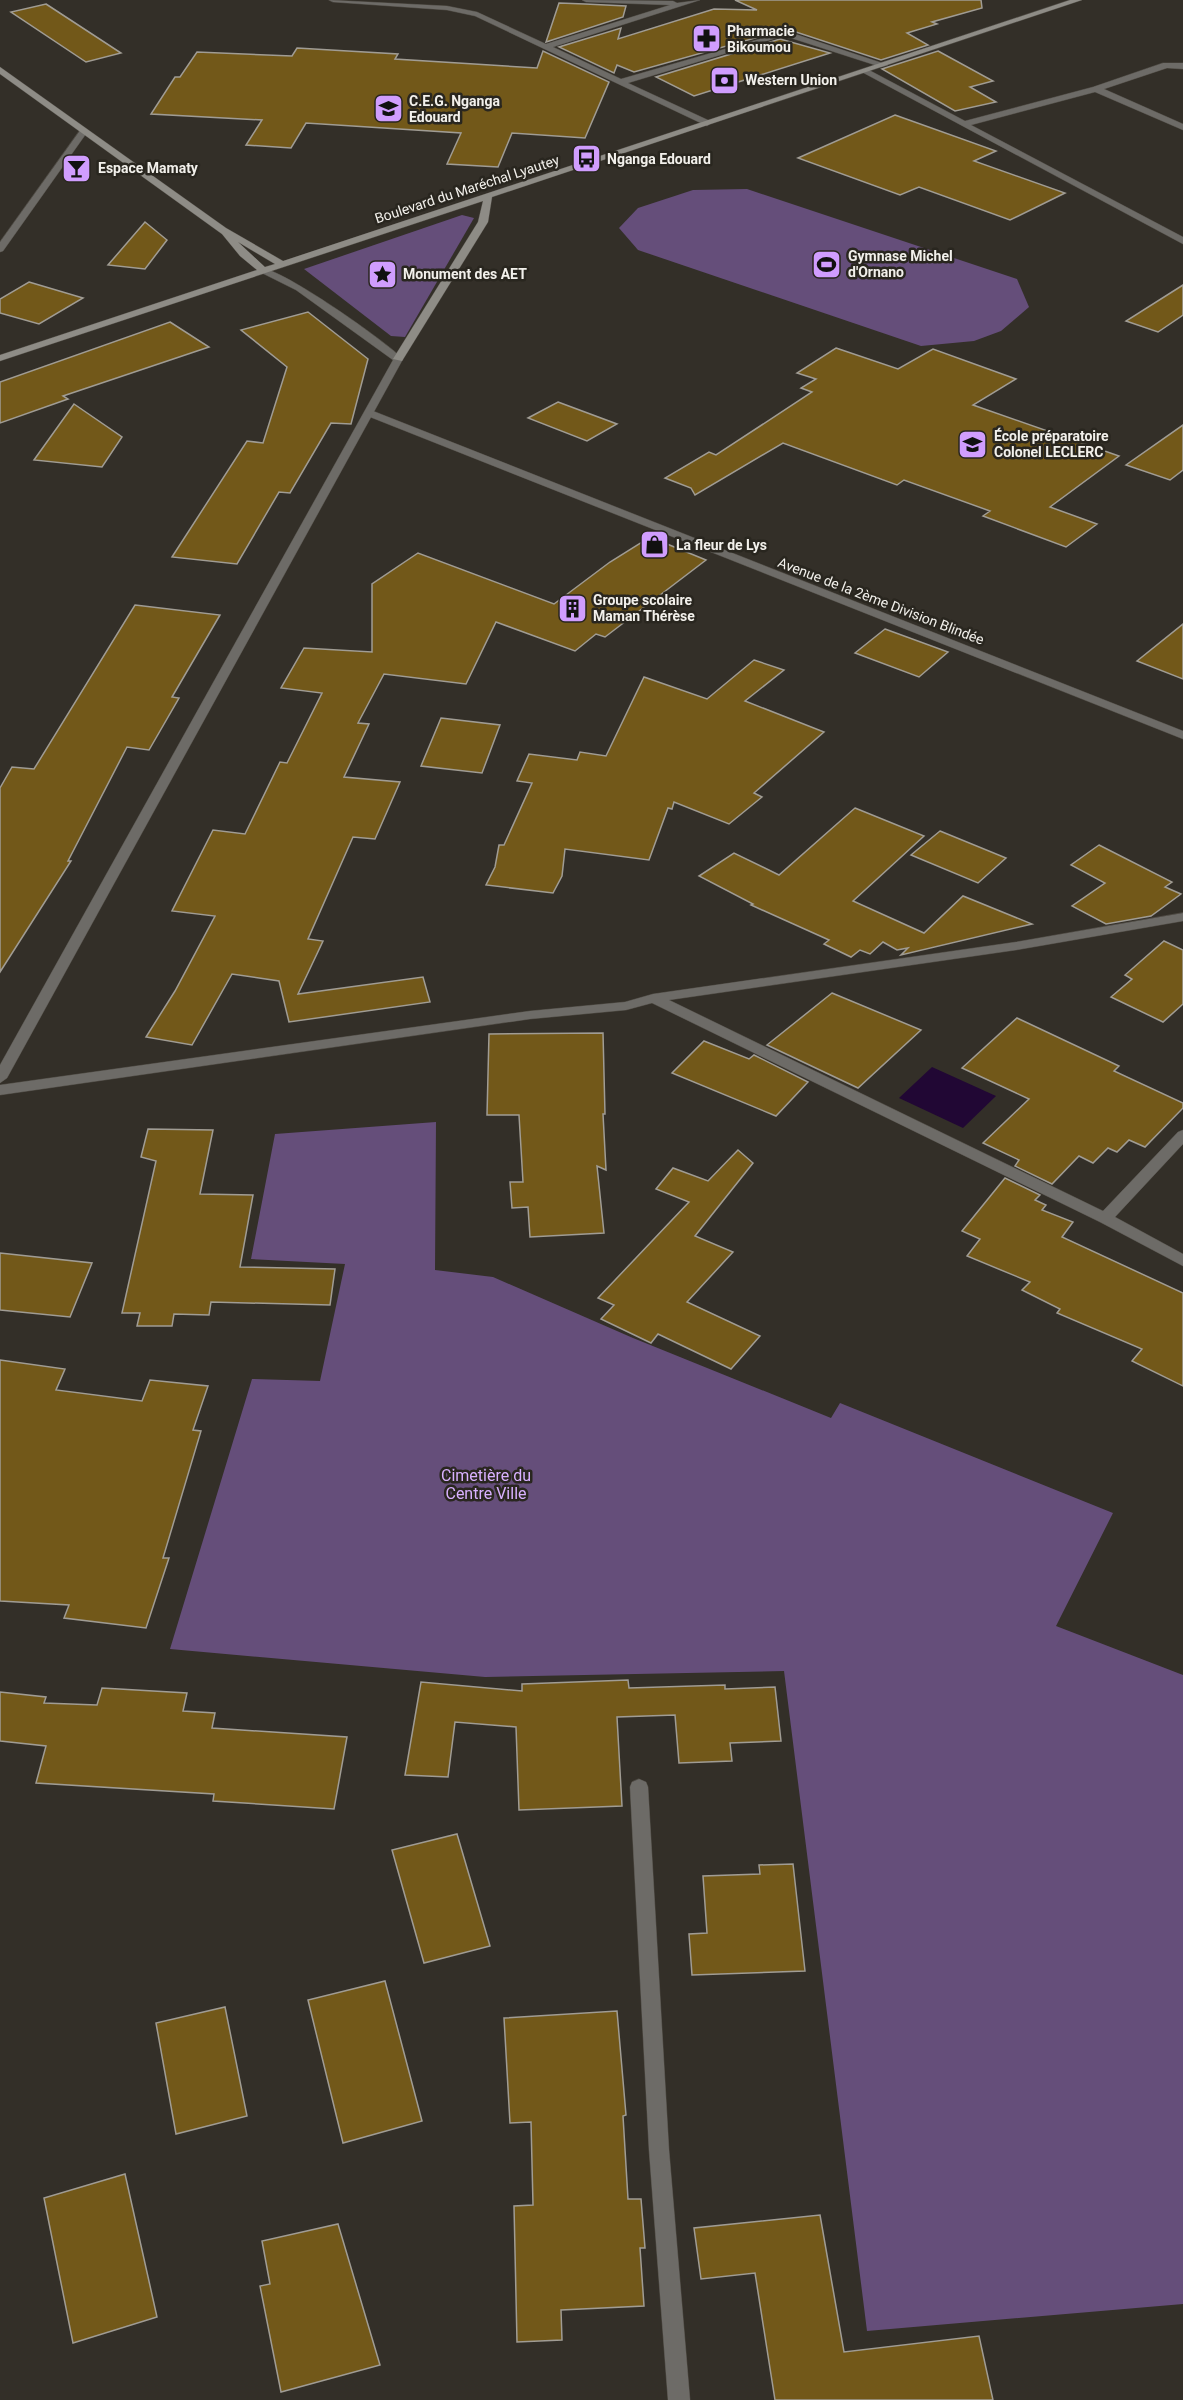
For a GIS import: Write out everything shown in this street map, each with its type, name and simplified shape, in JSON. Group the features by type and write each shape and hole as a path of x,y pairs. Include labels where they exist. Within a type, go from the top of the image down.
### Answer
{"main road":[{"name":"Boulevard du Maréchal Lyautey","path":"0,358 1078,0"},
{"path":"0,70 222,230 282,264"},
{"path":"398,359 483,222 488,197"},
{"path":"222,230 236,248 262,270"},
{"path":"259,249 318,252"}],"street":[{"path":"333,0 463,10 477,14 707,123"},
{"path":"463,10 464,0"},
{"path":"586,0 687,4"},
{"path":"547,46 696,0"},
{"path":"621,82 780,35 792,36 884,65"},
{"path":"964,124 1096,89 1166,64 1183,66"},
{"path":"864,71 1183,241"},
{"path":"1096,89 1183,127"},
{"path":"0,249 84,131"},
{"path":"282,264 299,288"},
{"path":"0,1078 398,359 299,288 262,270"},
{"name":"Avenue de la 2ème Division Blindée","path":"369,413 1180,731"},
{"path":"0,1090 453,1025 626,1006 653,998 1016,946 1183,917"},
{"path":"653,998 1104,1218 1183,1261"},
{"path":"1104,1218 1183,1135"},
{"path":"639,1787 659,2150 678,2400"}],"green space":[{"name":"Gymnase Michel d'Ornano","path":"747,189 1017,279 1029,307 1001,331 974,341 921,346 638,250 619,228 638,208 693,190"},
{"path":"462,215 474,218 405,337 391,336 304,269"},
{"name":"Cimetière du Centre Ville","path":"436,1122 435,1270 493,1277 633,1338 831,1418 840,1403 1113,1513 1056,1626 1183,1675 1183,2304 867,2331 784,1671 485,1677 170,1649 252,1379 320,1381 345,1264 251,1259 275,1134"}],"shaded area":[{"path":"932,1067 996,1096 963,1128 899,1098"}],"building":[{"path":"735,0 981,0 982,8 932,22 937,24 907,33 928,45 881,60 796,32 780,31 634,72 617,65 614,73 559,47 621,28 618,39 714,9 757,10"},
{"path":"559,3 626,6 623,17 546,42"},
{"path":"46,4 121,53 86,62 11,12"},
{"path":"780,39 830,53 694,96 656,77"},
{"path":"297,48 398,54 395,59 537,68 543,51 609,82 585,138 512,133 498,167 447,164 461,133 306,123 291,148 246,145 262,120 151,114 175,77 180,77 197,52 292,56"},
{"path":"938,51 993,81 970,87 996,102 955,111 882,69"},
{"path":"895,115 996,151 974,161 1065,193 1010,220 919,187 900,195 798,158"},
{"path":"145,222 167,240 145,269 108,265"},
{"path":"29,282 83,298 39,324 0,313 0,299"},
{"path":"1183,285 1183,315 1158,332 1126,321"},
{"path":"308,312 368,359 351,424 331,423 290,493 279,492 237,564 172,557 247,441 263,443 287,367 241,330"},
{"path":"170,322 209,347 63,396 68,399 0,423 0,382"},
{"path":"836,348 898,369 933,349 1016,379 973,405 1119,456 1050,507 1097,524 1066,547 983,516 990,511 904,480 897,485 783,443 695,495 691,488 665,478 709,452 716,455 812,392 801,388 816,379 797,373"},
{"path":"558,402 617,424 587,441 528,418"},
{"path":"74,404 122,437 102,467 34,460"},
{"path":"1183,425 1183,470 1170,480 1126,465"},
{"path":"650,537 706,560 605,637 596,634 575,651 496,622 466,684 384,674 358,723 369,724 344,777 400,782 375,839 353,837 308,939 323,941 298,994 423,977 430,1002 289,1022 279,981 232,974 192,1045 146,1037 175,991 215,916 172,911 213,830 245,834 280,762 287,763 322,693 281,688 304,648 372,652 372,584 418,553 554,604 610,562"},
{"path":"135,605 220,615 172,697 179,698 149,750 127,747 68,861 71,861 0,972 0,788 12,767 34,769"},
{"path":"1183,624 1183,679 1137,661"},
{"path":"885,629 948,652 919,677 855,653"},
{"path":"754,660 784,670 745,701 824,732 754,793 762,797 729,824 674,802 672,809 668,808 649,860 565,849 562,876 553,893 486,885 495,867 499,845 504,845 532,783 517,781 529,754 577,760 580,752 606,756 644,677 707,699"},
{"path":"441,718 500,725 482,773 421,766"},
{"path":"855,808 924,836 853,901 924,933 963,896 1032,924 901,955 908,948 897,950 883,942 870,954 860,950 851,957 824,944 829,940 751,905 753,904 699,876 734,853 779,875"},
{"path":"940,831 1006,858 978,883 911,855"},
{"path":"1099,845 1172,882 1165,887 1181,894 1151,916 1106,924 1072,906 1105,883 1071,865"},
{"path":"1164,941 1183,950 1183,1004 1163,1022 1111,997 1132,979 1125,975"},
{"path":"832,993 921,1030 858,1088 767,1045"},
{"path":"1017,1018 1119,1066 1114,1071 1183,1103 1183,1108 1145,1147 1129,1140 1117,1152 1108,1148 1093,1163 1079,1156 1052,1184 1015,1166 1019,1160 983,1143 1029,1099 962,1068"},
{"path":"603,1033 606,1170 597,1166 604,1233 530,1237 528,1207 512,1208 510,1182 523,1182 519,1115 487,1115 489,1034"},
{"path":"704,1041 749,1059 754,1055 808,1082 776,1116 672,1073"},
{"path":"148,1129 213,1130 200,1194 253,1195 240,1267 335,1269 330,1305 211,1302 209,1315 174,1314 172,1326 137,1326 140,1313 122,1313 156,1161 141,1157"},
{"path":"738,1150 753,1163 695,1236 733,1252 687,1302 760,1336 731,1369 658,1334 651,1343 601,1319 614,1305 598,1298 689,1202 656,1189 673,1168 708,1181"},
{"path":"1005,1178 1040,1195 1035,1200 1046,1205 1042,1210 1073,1222 1062,1237 1183,1293 1183,1386 1132,1361 1142,1349 1057,1313 1060,1309 1022,1290 1030,1282 967,1256 980,1239 962,1231"},
{"path":"0,1253 92,1263 70,1317 0,1310"},
{"path":"0,1360 65,1369 56,1390 142,1401 150,1380 208,1386 193,1430 201,1431 163,1558 169,1558 146,1628 64,1618 69,1605 0,1601"},
{"path":"628,1680 629,1688 725,1685 725,1689 775,1687 781,1741 730,1743 732,1761 679,1763 675,1715 617,1717 622,1806 519,1810 516,1727 455,1722 448,1777 405,1775 421,1682 522,1691 522,1684"},
{"path":"102,1688 187,1693 183,1711 215,1713 212,1728 347,1737 334,1809 213,1801 214,1794 36,1783 46,1746 0,1741 0,1692 46,1697 44,1703 97,1705"},
{"path":"457,1834 490,1946 424,1963 392,1850"},
{"path":"793,1864 805,1971 692,1975 689,1934 707,1933 703,1876 760,1874 759,1865"},
{"path":"385,1981 422,2121 343,2143 308,2000"},
{"path":"225,2007 247,2116 176,2134 156,2023"},
{"path":"617,2011 626,2115 623,2116 628,2199 641,2199 645,2248 640,2248 644,2306 561,2310 562,2340 517,2342 514,2206 533,2205 531,2122 510,2123 504,2018"},
{"path":"125,2174 157,2317 73,2343 44,2198"},
{"path":"820,2215 844,2352 979,2336 993,2400 775,2400 755,2273 701,2279 694,2228"},
{"path":"338,2224 380,2365 281,2392 260,2286 270,2284 262,2241"}],"place":[{"name":"Pharmacie Bikoumou","path":"706,39"},
{"name":"Western Union","path":"724,80"},
{"name":"C.E.G. Nganga Edouard","path":"388,109"},
{"name":"Nganga Edouard","path":"586,159"},
{"name":"Espace Mamaty","path":"77,168"},
{"name":"Gymnase Michel d'Ornano","path":"827,264"},
{"name":"Monument des AET","path":"382,274"},
{"name":"École préparatoire Colonel LECLERC","path":"973,444"},
{"name":"La fleur de Lys","path":"655,545"},
{"name":"Groupe scolaire Maman Thérèse","path":"572,608"}]}
